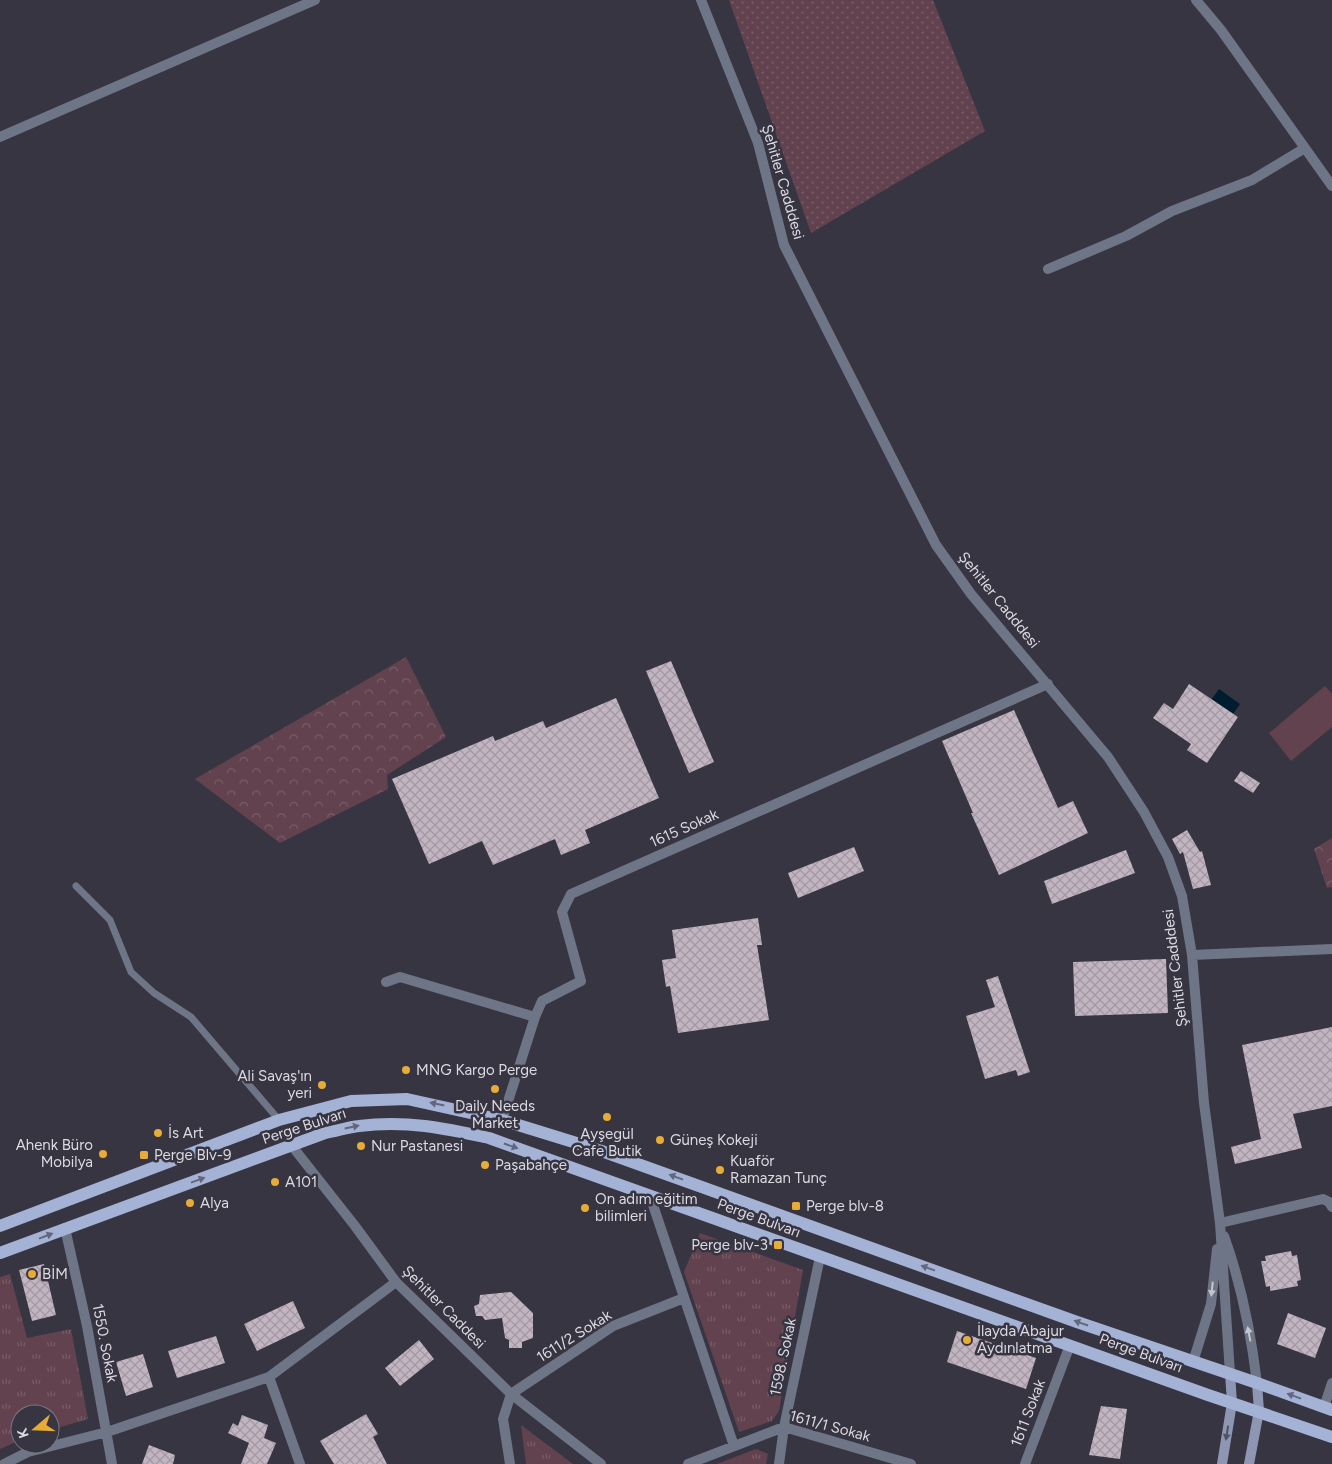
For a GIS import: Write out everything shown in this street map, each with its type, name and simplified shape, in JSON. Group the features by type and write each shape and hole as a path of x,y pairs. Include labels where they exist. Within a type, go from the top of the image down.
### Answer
{"main road":[{"name":"Perge Bulvarı","path":"0,1226 279,1120 351,1101 407,1098 502,1120 596,1149 1077,1322 1230,1373 1328,1409"},
{"name":"Perge Bulvarı","path":"0,1253 326,1134 358,1126 399,1123 435,1126 489,1138 820,1257 1332,1437"},
{"path":"1222,1464 1232,1403 1230,1373"},
{"path":"1249,1464 1259,1411 1257,1383"}],"street":[{"path":"0,137 315,0"},
{"name":"Şehitler Cadddesi","path":"701,0 758,143 784,245 936,545 971,594 1108,757 1144,812 1168,857 1182,896 1192,955 1204,1103 1220,1223"},
{"path":"1196,0 1221,30 1332,186"},
{"path":"1048,269 1126,236 1172,211 1252,180 1304,148"},
{"name":"1615 Sokak","path":"502,1120 535,1017 542,1001 581,981 562,912 571,894 1048,684"},
{"path":"1192,955 1332,949"},
{"path":"386,982 400,977 535,1017"},
{"name":"Şehitler Caddesi","path":"292,1146 396,1282 511,1394 601,1464"},
{"path":"650,1196 734,1446"},
{"path":"1220,1223 1323,1199 1332,1206"},
{"path":"1193,1362 1211,1304 1220,1223"},
{"path":"1220,1223 1230,1373"},
{"path":"1220,1223 1237,1271 1254,1356 1257,1383"},
{"name":"1550. Sokak","path":"65,1228 87,1326 112,1464"},
{"name":"1598. Sokak","path":"778,1464 820,1257"},
{"path":"4,1464 28,1452 107,1432 269,1377 396,1282"},
{"name":"1611/2 Sokak","path":"511,1394 613,1326 684,1298"},
{"name":"1611 Sokak","path":"1025,1464 1070,1345"},
{"path":"269,1377 300,1464"},
{"path":"1328,1409 1332,1383"},
{"path":"510,1464 502,1419 511,1394"},
{"name":"1611/1 Sokak","path":"688,1464 784,1427 911,1464"}],"lane":[{"path":"76,886 110,920 131,972 154,993 191,1017 279,1120"}],"green space":[{"path":"729,0 933,0 985,131 811,233"},
{"path":"406,657 446,737 387,775 388,789 280,843 195,779"},
{"path":"1325,686 1332,694 1332,727 1291,761 1269,733"},
{"path":"1332,838 1332,887 1327,888 1314,849"},
{"path":"700,1233 803,1270 779,1411 772,1421 739,1432 684,1272"},
{"path":"10,1274 27,1338 71,1329 88,1419 60,1427 60,1404 10,1404 10,1444 0,1449 0,1277"},
{"path":"521,1425 573,1464 526,1464"},
{"path":"756,1449 768,1454 766,1464 717,1464"}],"water":[{"path":"1219,689 1240,704 1233,714 1226,709 1223,712 1211,700"}],"building":[{"path":"671,661 714,762 689,773 646,671"},
{"path":"1189,684 1238,717 1207,763 1187,750 1191,744 1153,718 1164,703 1173,709"},
{"path":"616,698 659,798 585,830 590,843 561,855 555,839 493,865 482,841 429,864 392,779 493,736 495,741 543,721 546,728"},
{"path":"1014,710 1058,808 1073,801 1088,833 999,875 942,741"},
{"path":"1241,771 1260,783 1253,793 1234,781"},
{"path":"1187,830 1200,852 1202,851 1211,885 1193,889 1183,852 1180,854 1172,839"},
{"path":"854,847 864,871 798,898 788,873"},
{"path":"1126,850 1135,873 1052,904 1044,881"},
{"path":"758,918 762,945 757,945 769,1020 678,1033 670,986 666,987 662,960 676,958 672,930"},
{"path":"1166,959 1168,1013 1075,1016 1073,962"},
{"path":"998,976 1030,1072 1018,1076 1016,1070 985,1079 966,1016 995,1007 986,980"},
{"path":"1332,1027 1332,1106 1293,1114 1302,1148 1235,1164 1231,1147 1261,1139 1242,1045"},
{"path":"1291,1251 1292,1256 1297,1255 1301,1280 1297,1281 1298,1286 1270,1291 1270,1286 1266,1287 1261,1261 1266,1261 1265,1256"},
{"path":"44,1264 56,1315 32,1321 19,1270"},
{"path":"511,1292 533,1313 533,1338 522,1342 522,1348 509,1348 509,1340 505,1338 502,1318 485,1320 482,1316 476,1316 474,1306 479,1304 480,1295"},
{"path":"293,1301 305,1328 257,1351 244,1324"},
{"path":"1288,1313 1326,1328 1315,1358 1277,1344"},
{"path":"957,1331 1036,1358 1026,1389 947,1362"},
{"path":"216,1336 225,1363 177,1378 168,1351"},
{"path":"419,1340 434,1359 400,1386 385,1368"},
{"path":"143,1354 153,1387 126,1396 116,1362"},
{"path":"1101,1406 1127,1409 1120,1459 1089,1455"},
{"path":"366,1414 378,1434 373,1437 387,1464 334,1464 320,1441"},
{"path":"242,1415 268,1425 264,1438 276,1443 267,1464 241,1464 249,1443 228,1433 233,1423 238,1426"},
{"path":"149,1445 175,1455 173,1464 142,1464"}],"place":[{"name":"MNG Kargo Perge","path":"406,1070"},
{"name":"Ali Savaş'ın yeri","path":"322,1085"},
{"name":"Daily Needs Market","path":"495,1089"},
{"name":"Ayşegül Cafe Butik","path":"607,1117"},
{"name":"İs Art","path":"158,1133"},
{"name":"Güneş Kokeji","path":"660,1140"},
{"name":"Nur Pastanesi","path":"361,1146"},
{"name":"Ahenk Büro Mobilya","path":"103,1154"},
{"name":"Perge Blv-9","path":"144,1155"},
{"name":"Paşabahçe","path":"485,1165"},
{"name":"Kuaför Ramazan Tunç","path":"720,1170"},
{"name":"A101","path":"275,1182"},
{"name":"Alya","path":"190,1203"},
{"name":"Perge blv-8","path":"796,1206"},
{"name":"On adım eğitim bilimleri","path":"585,1208"},
{"name":"Perge blv-3","path":"778,1245"},
{"name":"BİM","path":"32,1274"},
{"name":"İlayda Abajur Aydınlatma","path":"967,1340"}]}
